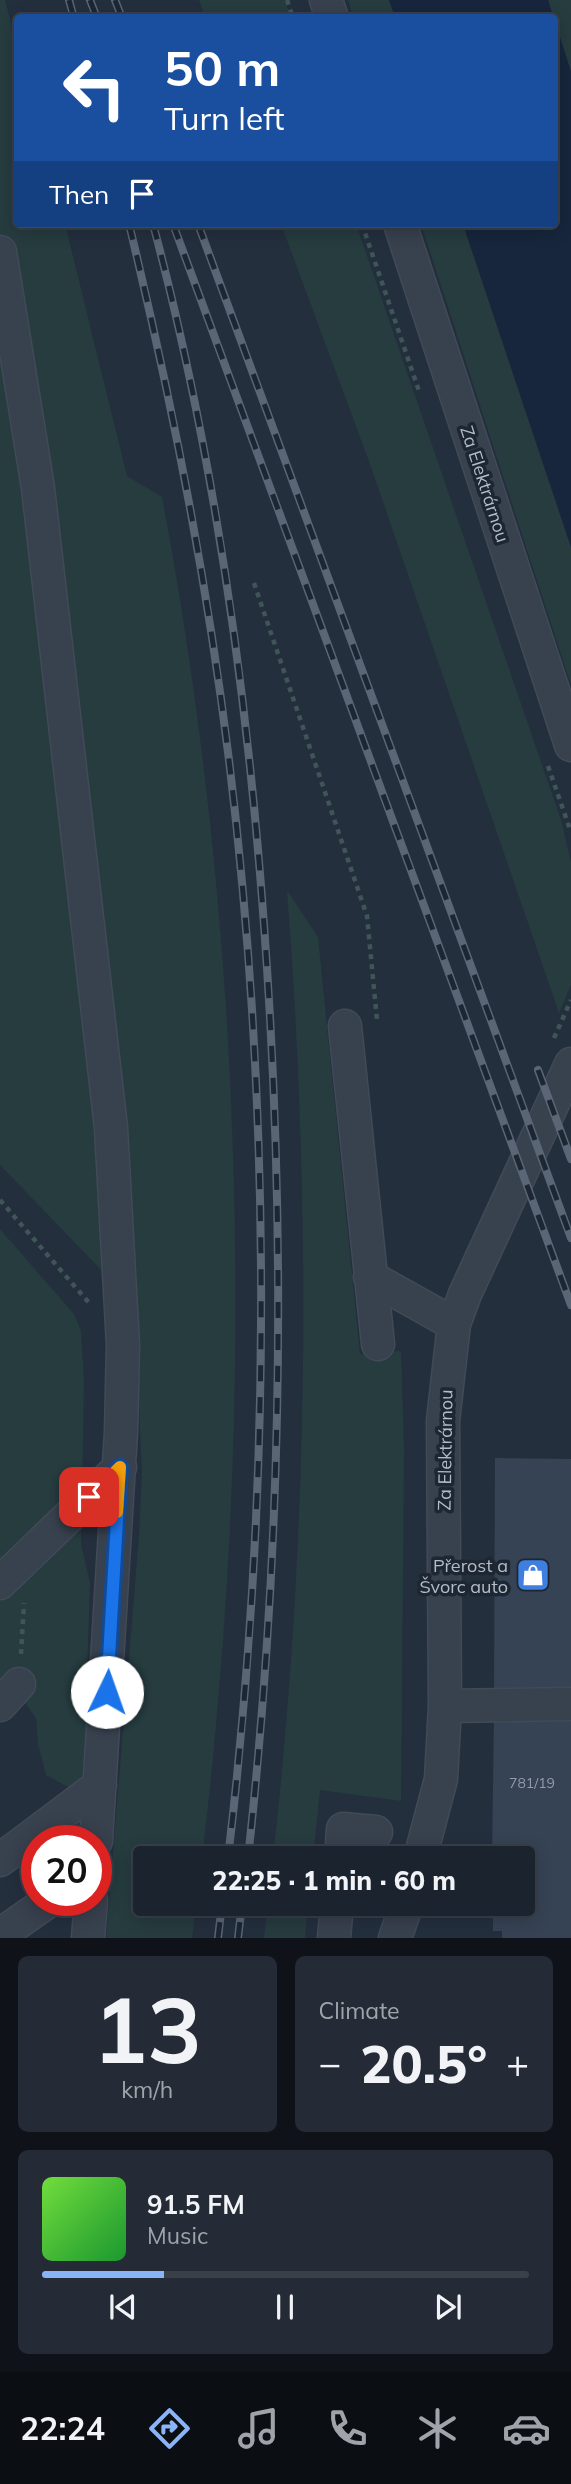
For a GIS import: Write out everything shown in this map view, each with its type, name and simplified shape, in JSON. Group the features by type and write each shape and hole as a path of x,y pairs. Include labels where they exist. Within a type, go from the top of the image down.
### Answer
{"street":[{"name":"Za Elektrárnou","path":"401,228 571,745"},
{"path":"0,252 38,488 111,1128 123,1345 120,1467 97,1825"},
{"path":"345,1026 378,1345"},
{"name":"Za Elektrárnou","path":"424,1846 441,1779 445,1706 443,1421 454,1324 470,1281 567,1076"},
{"path":"370,1277 454,1324"},
{"path":"8,1574 120,1467"},
{"path":"445,1706 571,1703"},
{"path":"0,1860 100,1785"},
{"path":"342,1846 344,1829 376,1832"},
{"path":"0,1936 28,1916"},
{"path":"88,1938 90,1916"},
{"path":"334,1938 336,1916"},
{"path":"395,1938 403,1916"}],"path":[{"path":"363,228 381,281"},
{"path":"254,583 367,916 378,1030"},
{"path":"0,1200 64,1272 123,1345"},
{"path":"8,1574 25,1594 9,1695"}],"green space":[{"path":"0,0 5,0 14,35 14,228 66,228 127,476 162,497 190,665 211,834 226,1005 234,1176 235,1348 230,1519 219,1689 203,1846 133,1846 133,1916 195,1916 192,1938 106,1938 108,1916 112,1916 112,1865 142,1472 134,1304 0,1165"},
{"path":"199,0 285,0 289,14 204,14"},
{"path":"348,0 389,0 394,14 352,14"},
{"path":"548,0 571,0 571,72 558,31 558,14 552,14"},
{"path":"282,228 357,228 561,820 571,862 571,985 559,1013 370,464"},
{"path":"422,228 464,228 571,547 571,685"},
{"path":"287,890 318,937 360,1354 401,1351 404,1451 401,1801 320,1790 314,1846 274,1846 294,1617 300,1496 303,1254 295,1011"},
{"path":"0,1229 74,1314 81,1331 84,1381 81,1544 90,1583 83,1795 46,1775 38,1744 36,1718 8,1680 0,1686"},
{"path":"267,1916 307,1916 305,1938 264,1938"}],"water":[{"path":"389,0 548,0 552,14 394,14"},
{"path":"558,31 571,72 571,547 464,228 558,228"}],"building":[{"name":"Přerost a Švorc auto","path":"495,1458 571,1459 571,1692 494,1692"},
{"path":"494,1715 571,1715 571,1938 502,1938 502,1931 493,1931 493,1916 535,1916 535,1846 492,1846"}],"railway":[{"path":"69,0 73,14"},
{"path":"90,0 95,14"},
{"path":"115,0 120,14"},
{"path":"130,228 174,424 210,625 229,760 253,1034 259,1171 259,1447 242,1722 229,1846"},
{"path":"154,228 194,397 225,572 257,837 271,1042 278,1275 274,1509 268,1626 249,1846"},
{"path":"174,228 571,1305"},
{"path":"199,228 571,1238"},
{"path":"538,1070 571,1159"},
{"path":"218,1938 221,1916"},
{"path":"238,1938 241,1916"}],"slow traffic":[{"path":"114,1473 120,1467 117,1512"}],"place":[{"name":"Přerost a Švorc auto","path":"533,1575"}],"route":[{"path":"89,1497 120,1467 107,1692"}]}
